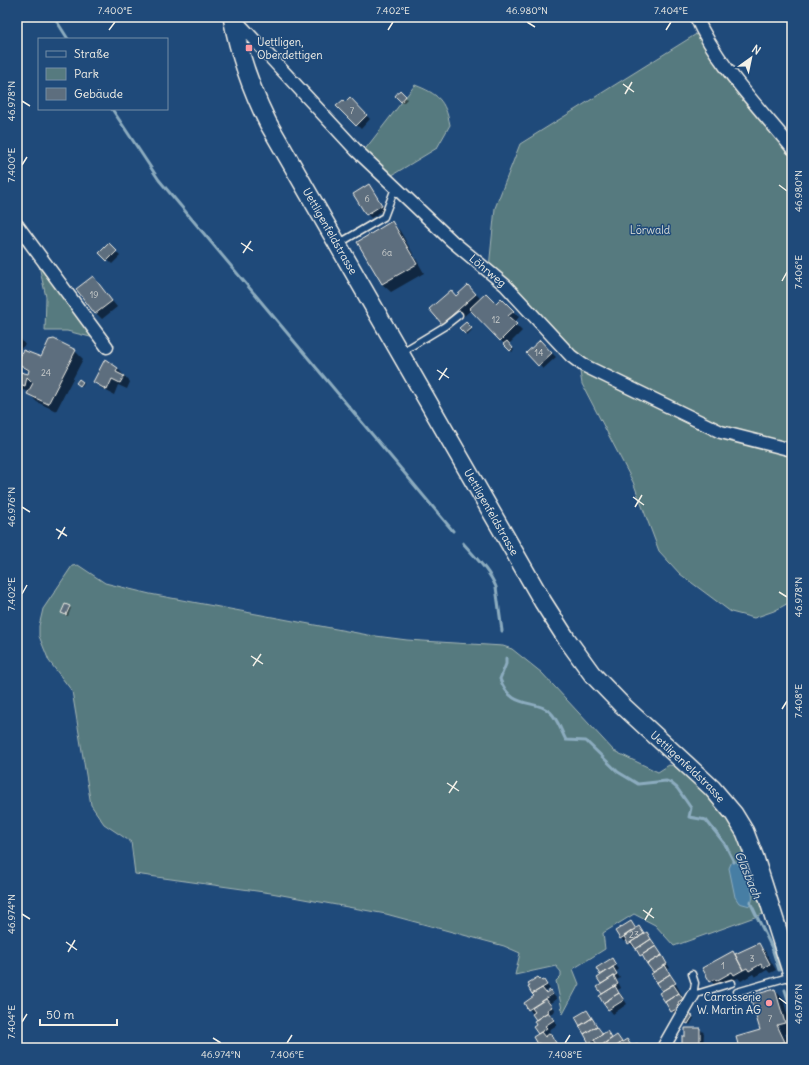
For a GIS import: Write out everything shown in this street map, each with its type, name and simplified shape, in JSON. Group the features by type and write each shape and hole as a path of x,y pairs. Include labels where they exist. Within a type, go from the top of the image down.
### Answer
{"main road":[{"name":"Uettligenfeldstrasse","path":"233,17 241,56 252,91 268,123 336,245 543,602 566,638 592,674 712,788 728,806 740,823 755,858 792,975"}],"street":[{"name":"Löhrweg","path":"233,17 356,150 452,241 505,285 570,356 583,364 721,432 792,450"},
{"path":"696,17 704,34 741,86 792,148"},
{"path":"17,225 107,347"},
{"path":"663,1048 693,994"}],"lane":[{"path":"336,245 384,217 395,188"},
{"path":"399,354 445,326 459,315"},
{"path":"692,974 695,983 693,994 732,983"},
{"path":"737,992 792,975"}],"green space":[{"name":"Lörwald","path":"698,33 792,152 792,601 774,611 754,618 731,612 680,574 659,551 633,482 582,384 579,366 489,268 495,208 520,144"},
{"path":"415,85 435,95 439,99 446,109 450,125 437,148 389,177 363,152"},
{"path":"37,257 98,339 67,331 45,331 46,297"},
{"path":"78,565 105,583 150,594 368,635 407,640 503,646 512,649 542,673 614,751 658,772 669,765 679,767 690,773 738,830 766,913 674,946 655,925 634,914 603,933 605,949 573,969 579,984 563,1014 556,981 561,976 561,972 556,966 515,975 520,953 504,946 386,914 271,893 135,874 131,842 104,824 91,805 72,691 49,661 39,636 39,626 43,609 72,566"}],"water":[{"path":"733,859 742,868 749,881 752,895 750,906 739,903 735,897 729,868"}],"building":[{"path":"400,90 406,96 401,102 395,96"},
{"path":"350,97 367,115 356,126 336,106 343,100 345,102"},
{"path":"369,184 382,205 366,215 353,194"},
{"path":"392,221 417,264 382,284 357,242"},
{"path":"109,243 117,251 107,261 99,253"},
{"path":"93,276 112,301 95,314 76,289"},
{"path":"468,285 476,294 442,324 429,309 451,290 456,296"},
{"path":"486,293 496,303 501,298 514,311 508,316 517,324 500,341 469,309"},
{"path":"466,322 472,328 465,334 459,328"},
{"path":"54,339 76,350 48,404 27,394 33,383 27,377 25,386 17,383 17,371 28,374 29,370 17,363 17,360 23,350 41,357 49,340"},
{"path":"540,340 552,353 538,366 526,353"},
{"path":"507,341 513,348 510,351 503,344"},
{"path":"105,359 118,368 116,372 124,376 120,383 112,379 107,390 93,382"},
{"path":"79,379 83,382 80,386 76,383"},
{"path":"65,604 70,606 66,615 61,613"},
{"path":"631,921 636,929 620,939 615,931"},
{"path":"639,926 644,934 628,944 624,936"},
{"path":"647,932 651,939 636,949 631,942"},
{"path":"651,939 656,946 640,956 636,949"},
{"path":"759,943 770,964 763,968 761,964 749,971 747,968 743,970 735,954"},
{"path":"656,946 662,955 647,964 642,955"},
{"path":"733,951 743,970 734,975 732,972 716,981 715,979 710,982 702,968"},
{"path":"662,955 667,964 653,972 647,964"},
{"path":"612,958 616,965 600,975 596,968"},
{"path":"665,965 670,974 656,983 651,974"},
{"path":"613,967 617,974 601,984 597,978"},
{"path":"670,974 676,983 662,991 656,983"},
{"path":"614,976 618,984 602,994 597,987"},
{"path":"538,977 542,981 544,980 547,985 532,994 528,987 530,986 528,983"},
{"path":"673,984 679,993 665,1002 659,993"},
{"path":"615,986 619,993 603,1003 599,996"},
{"path":"542,988 546,993 550,990 553,994 528,1010 524,1003 534,996 532,994"},
{"path":"775,989 785,1023 777,1025 785,1042 766,1048 739,1048 736,1037 760,1030 750,996"},
{"path":"619,993 624,1000 608,1010 603,1003"},
{"path":"679,993 683,999 678,1002 678,1008 671,1012 665,1002"},
{"path":"546,999 552,1007 547,1010 548,1012 536,1020 532,1014 535,1012 532,1008"},
{"path":"587,1010 592,1018 580,1026 575,1017"},
{"path":"548,1012 554,1020 545,1026 547,1028 538,1034 533,1027 536,1025 534,1021"},
{"path":"689,1014 693,1016 688,1024 684,1022"},
{"path":"592,1018 597,1026 584,1034 579,1026"},
{"path":"597,1026 603,1034 589,1043 584,1034"},
{"path":"685,1028 700,1028 700,1045 682,1045 682,1036 685,1036"},
{"path":"607,1031 612,1038 599,1047 594,1040"},
{"path":"541,1032 545,1037 550,1033 558,1046 555,1048 543,1048 539,1043 537,1044 533,1037"},
{"path":"617,1035 622,1042 614,1048 607,1048 604,1044"},
{"path":"627,1039 632,1047 614,1048 622,1042"},
{"path":"637,1044 640,1048 631,1048 632,1047"}],"waterway":[{"path":"54,17 67,38"},
{"path":"113,110 159,180 453,531"},
{"path":"463,543 486,569 496,587 502,631"},
{"name":"Glasbach","path":"506,658 506,664 500,679 505,689 511,696 517,700 537,705 550,712 566,740 586,741 618,772 638,784 666,781 671,783 677,788 691,808 689,817 706,820 725,844 734,862"},
{"name":"Glasbach","path":"750,902 772,948 779,970"},
{"name":"Glasbach","path":"785,990 792,1011"}],"place":[{"name":"Uettligen, Oberdettigen","path":"249,48"},
{"name":"Carrosserie W. Martin AG","path":"769,1003"}]}
